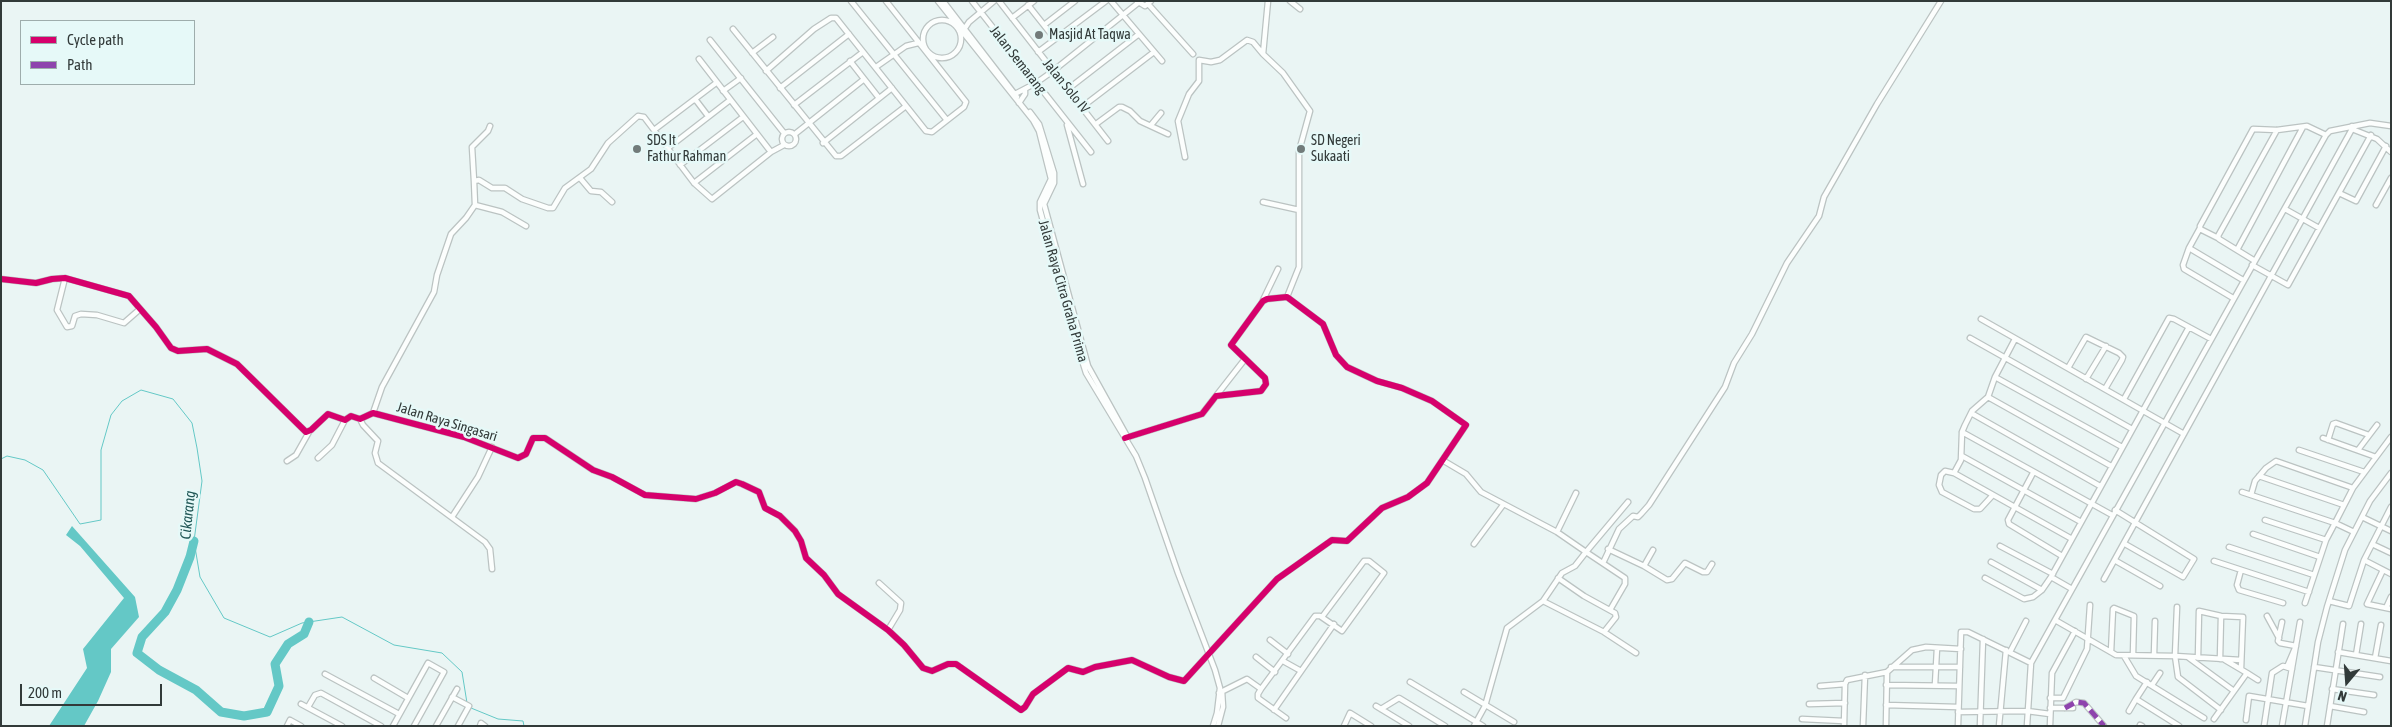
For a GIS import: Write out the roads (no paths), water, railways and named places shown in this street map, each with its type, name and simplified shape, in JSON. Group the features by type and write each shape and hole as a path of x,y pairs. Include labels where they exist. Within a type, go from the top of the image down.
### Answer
{"street":[{"path":"851,1 946,119"},
{"path":"766,71 814,29 831,18 839,20 848,34 929,132 964,107 966,102 886,1"},
{"name":"Jalan Raya Citra Graha Prima","path":"938,1 1039,124 1055,178 1047,194 1044,207 1092,378 1126,437 1145,478 1209,652 1221,691 1223,707 1218,726"},
{"name":"Jalan Raya Citra Graha Prima","path":"943,1 956,23"},
{"name":"Jalan Semarang","path":"972,1 1091,152"},
{"path":"962,30 944,20 932,23 926,28 923,36 927,52 939,57 953,54 961,41 962,30 994,1"},
{"name":"Jalan Solo IV","path":"999,1 1108,141"},
{"path":"1012,18 1034,1"},
{"path":"1044,25 1075,1"},
{"path":"1038,52 1106,1"},
{"path":"1111,1 1162,61"},
{"path":"1263,54 1268,1"},
{"path":"1290,1 1300,9"},
{"path":"1603,563 1608,549 1622,526 1633,516 1638,517 1649,504 1725,387 1734,363 1752,334 1787,263 1820,216 1824,197 1877,104 1941,1"},
{"path":"1014,95 1025,90 1053,71 1124,16 1138,2 1145,6 1150,3 1193,54"},
{"path":"1028,6 1055,40"},
{"path":"956,23 969,22"},
{"path":"733,29 823,143 836,156 841,156 906,106"},
{"path":"780,88 848,34"},
{"path":"906,46 912,34"},
{"path":"1068,89 1139,34"},
{"path":"752,53 773,37"},
{"path":"710,40 784,133"},
{"path":"1185,156 1178,121 1189,94 1198,81 1199,60 1211,62 1220,60 1247,40 1253,42 1283,72 1310,111 1299,151 1298,267 1286,297"},
{"path":"876,67 906,46 918,43"},
{"path":"794,105 863,52"},
{"path":"1082,107 1154,52"},
{"path":"699,59 771,152"},
{"path":"850,61 879,98"},
{"path":"723,91 741,78"},
{"path":"795,134 863,80"},
{"path":"654,130 716,83"},
{"path":"823,143 892,88"},
{"path":"1020,102 1025,90"},
{"path":"696,99 708,116"},
{"path":"668,148 730,100"},
{"name":"Jalan Solo IV","path":"1096,124 1119,107 1127,109 1140,120 1151,125"},
{"path":"1161,113 1151,125 1168,134"},
{"path":"474,181 479,180 492,188 505,188 522,199 550,209 555,206 566,188 590,169 608,143 638,116 644,117 694,183 712,199 771,152 784,145 793,146 796,142 795,134"},
{"path":"680,165 743,117"},
{"name":"Jalan Semarang","path":"1065,120 1083,184"},
{"path":"2027,726 2031,663 2243,280 2326,135 2330,131 2380,123 2391,126"},
{"path":"318,458 332,445 345,420 350,416 360,419 373,412 382,387 434,292 437,275 451,234 475,205 472,147 488,131 490,126"},
{"path":"2233,298 2184,269 2183,265 2189,248 2253,129 2276,130 2308,126 2326,135"},
{"path":"2237,250 2303,127"},
{"path":"2352,128 2371,135 2391,152"},
{"path":"2104,579 2116,562 2136,522 2352,128"},
{"path":"2218,238 2276,130"},
{"path":"784,133 788,131 795,134"},
{"path":"784,133 782,137 784,145"},
{"path":"694,183 757,134"},
{"path":"2200,228 2237,250 2271,275 2288,284 2371,135"},
{"path":"2339,193 2356,201 2386,146"},
{"path":"580,178 591,191 602,192 612,202"},
{"path":"2376,204 2391,178"},
{"path":"1263,202 1299,210"},
{"path":"475,205 502,212 526,226"},
{"path":"2285,209 2319,228"},
{"path":"2189,248 2243,280"},
{"path":"1216,396 1257,392 1264,388 1265,378 1231,345 1263,302 1278,269"},
{"path":"1,279 36,284 52,279 65,278 127,295 132,298 170,348 178,351 207,349 237,364 288,413 303,431 309,432"},
{"path":"65,278 57,310 67,327 72,326 75,316 81,314 97,315 124,323 140,309"},
{"path":"1209,652 1283,575 1332,540 1344,542 1349,540 1382,508 1408,497 1427,483 1466,427 1465,424 1432,401 1402,388 1377,382 1347,367 1336,355 1323,324 1286,297 1267,299 1263,302"},
{"path":"1981,319 2184,434"},
{"path":"2124,400 2168,320 2174,319 2211,339"},
{"path":"1985,578 2024,599 2033,597 2042,590 2052,576 2189,327"},
{"path":"2068,368 2086,337 2106,346 2123,357 2105,389"},
{"path":"1970,338 2132,429"},
{"path":"1954,473 1962,456 1962,432 1971,413 1988,397 1995,377 2015,339"},
{"path":"2086,379 2106,346"},
{"path":"1126,437 1202,414 1216,396 1224,390 1245,359"},
{"path":"1995,377 2122,447"},
{"path":"1988,397 2111,466"},
{"name":"Jalan Raya Singasari","path":"373,412 464,437 521,457 526,454 533,438 545,438 598,473 612,477 637,492 661,498 696,499 716,494 736,482 742,484 758,492 765,508 780,516 795,531 801,541 806,558 824,575 838,594 888,630 923,668 932,671 951,663 956,664 1021,710 1034,694 1068,668 1083,672 1095,667 1132,660 1160,674 1184,681 1209,652"},
{"path":"1971,413 2100,486"},
{"path":"287,460 296,456 309,432 328,414 345,420"},
{"path":"360,419 362,425 378,440 375,453 378,463 485,542 490,549 492,569"},
{"path":"2369,435 2336,423 2333,424 2326,439 2374,456"},
{"path":"2358,450 2363,446 2377,425"},
{"path":"1962,432 2112,515"},
{"path":"2305,603 2326,540 2344,505 2374,456 2391,437"},
{"path":"2363,446 2374,456"},
{"path":"452,517 478,477 492,447"},
{"path":"2299,450 2364,472"},
{"path":"1962,456 2081,522"},
{"path":"1444,461 1468,475 1478,490 1503,505 1557,532 1621,574 1625,584 1610,610"},
{"path":"2251,495 2259,476 2266,468 2276,462 2353,488"},
{"path":"1992,496 1988,503 1977,510 1942,492 1939,485 1943,472 1954,473 1992,496 2072,539"},
{"path":"2033,473 2008,520 2010,527 2062,556"},
{"path":"2305,726 2324,619 2345,550 2370,501 2391,473"},
{"path":"2259,476 2344,505"},
{"path":"2242,492 2335,523 2354,532"},
{"path":"1557,532 1576,493"},
{"path":"1475,724 1485,706 1507,628 1543,601 1558,578 1575,566 1628,502"},
{"path":"1474,544 1503,505"},
{"path":"2329,601 2348,606 2364,560 2390,508"},
{"path":"2115,510 2193,558 2193,560 2183,577 2125,544"},
{"path":"2362,517 2391,532"},
{"path":"2265,520 2326,540"},
{"path":"2253,534 2320,557"},
{"path":"2372,544 2391,553"},
{"path":"2000,546 2072,589"},
{"path":"2229,547 2314,575"},
{"path":"1608,549 1668,580 1672,579 1685,563 1705,572 1712,564"},
{"path":"1644,566 1654,550"},
{"path":"2364,560 2391,574"},
{"path":"1286,718 1258,698 1261,689 1315,616 1322,617 1342,631 1384,573 1369,561 1364,561 1322,617"},
{"path":"2214,561 2308,592"},
{"path":"1991,562 2042,590"},
{"path":"2116,562 2160,586"},
{"path":"2241,570 2237,585 2239,590 2283,604"},
{"path":"2383,570 2367,604 2388,608 2391,597"},
{"path":"1558,578 1584,596 1610,610 1616,616 1604,632"},
{"path":"880,582 900,599 901,603 900,610 888,630"},
{"path":"1543,601 1604,632 1636,653"},
{"path":"2050,698 2063,698 2087,649 2090,605"},
{"path":"2177,607 2176,656 2178,677 2221,710"},
{"path":"2111,652 2112,609 2114,608 2134,616 2133,655"},
{"path":"2198,658 2199,611 2221,616 2243,617 2241,670"},
{"path":"2221,616 2222,659"},
{"path":"2267,616 2280,643 2296,646"},
{"path":"2055,620 2116,656 2154,655 2241,660"},
{"path":"1999,726 1999,712 2008,651 2026,621"},
{"path":"2154,655 2155,621"},
{"path":"2279,638 2282,622"},
{"path":"2282,726 2290,668 2300,622"},
{"path":"1274,710 1334,624"},
{"path":"2327,726 2343,624"},
{"path":"2356,655 2361,624"},
{"path":"2375,658 2381,624"},
{"path":"1958,726 1961,632 1964,631 1983,639 2031,663"},
{"path":"2051,726 2050,698 2052,673 2075,631"},
{"path":"1980,726 1983,639"},
{"path":"1270,640 1288,654"},
{"path":"1935,685 1937,648"},
{"path":"1802,719 1844,723 1845,684 1847,680 1886,672 1911,650 1960,649"},
{"path":"2338,652 2391,661"},
{"path":"2124,656 2136,676 2204,718"},
{"path":"1256,657 1275,672"},
{"path":"2188,657 2234,691"},
{"path":"2222,659 2258,680"},
{"path":"1283,660 1301,671"},
{"path":"392,726 428,662 444,672 414,726"},
{"path":"2264,726 2272,673 2283,666 2290,668"},
{"path":"1891,667 1960,667"},
{"path":"2314,667 2380,678"},
{"path":"1886,672 1886,726"},
{"path":"326,674 399,714"},
{"path":"2152,685 2160,674"},
{"path":"2214,719 2247,674"},
{"path":"1863,726 1865,676"},
{"path":"374,678 408,698"},
{"path":"1221,691 1247,679 1261,689"},
{"path":"1410,682 1475,724 1483,726"},
{"path":"2129,712 2147,682"},
{"path":"1820,686 1845,684"},
{"path":"1886,686 1959,686"},
{"path":"436,726 457,689"},
{"path":"2332,689 2374,695"},
{"name":"Jalan Raya Citra Graha Prima","path":"1213,726 1218,713 1221,691"},
{"path":"308,708 315,695 321,692 381,726"},
{"path":"1464,692 1514,722"},
{"path":"2246,720 2249,696 2308,706"},
{"path":"452,697 469,706 458,726"},
{"path":"1381,709 1399,698 1446,726"},
{"path":"2136,699 2179,726"},
{"path":"2065,708 2076,702 2084,704 2104,726"},
{"path":"1809,704 1844,703"},
{"path":"301,704 342,726"},
{"path":"1886,704 1981,712 2050,711 2073,708"},
{"path":"1376,706 1409,726"},
{"path":"2330,706 2364,712"},
{"path":"1344,726 1350,713 1371,726"},
{"path":"287,726 290,720 301,726"},
{"path":"480,726 481,723 486,726"}],"water":[{"path":"72,526 135,597 139,617 111,649 111,672 84,726 49,726 87,668 83,649 124,598 80,546 66,535"}],"waterway":[{"name":"Cikarang","path":"1,459 7,456 25,460 43,470 80,524 101,520 101,450 111,415 122,401 141,390 173,399 192,423 197,448 202,481 194,541 200,577 224,618 270,637 302,623 342,617 394,645 442,653 462,672 467,703"},
{"path":"194,541 177,590 165,612 142,637 137,653 159,670 196,690 221,712 244,716 267,712 279,686 275,664 288,644 304,634 309,622"},
{"name":"Cikarang","path":"471,708 498,719 523,721 524,726"}],"place":[{"name":"Masjid At Taqwa","path":"1039,35"},
{"name":"SDS It Fathur Rahman","path":"637,149"},
{"name":"SD Negeri Sukaati","path":"1301,149"}]}
